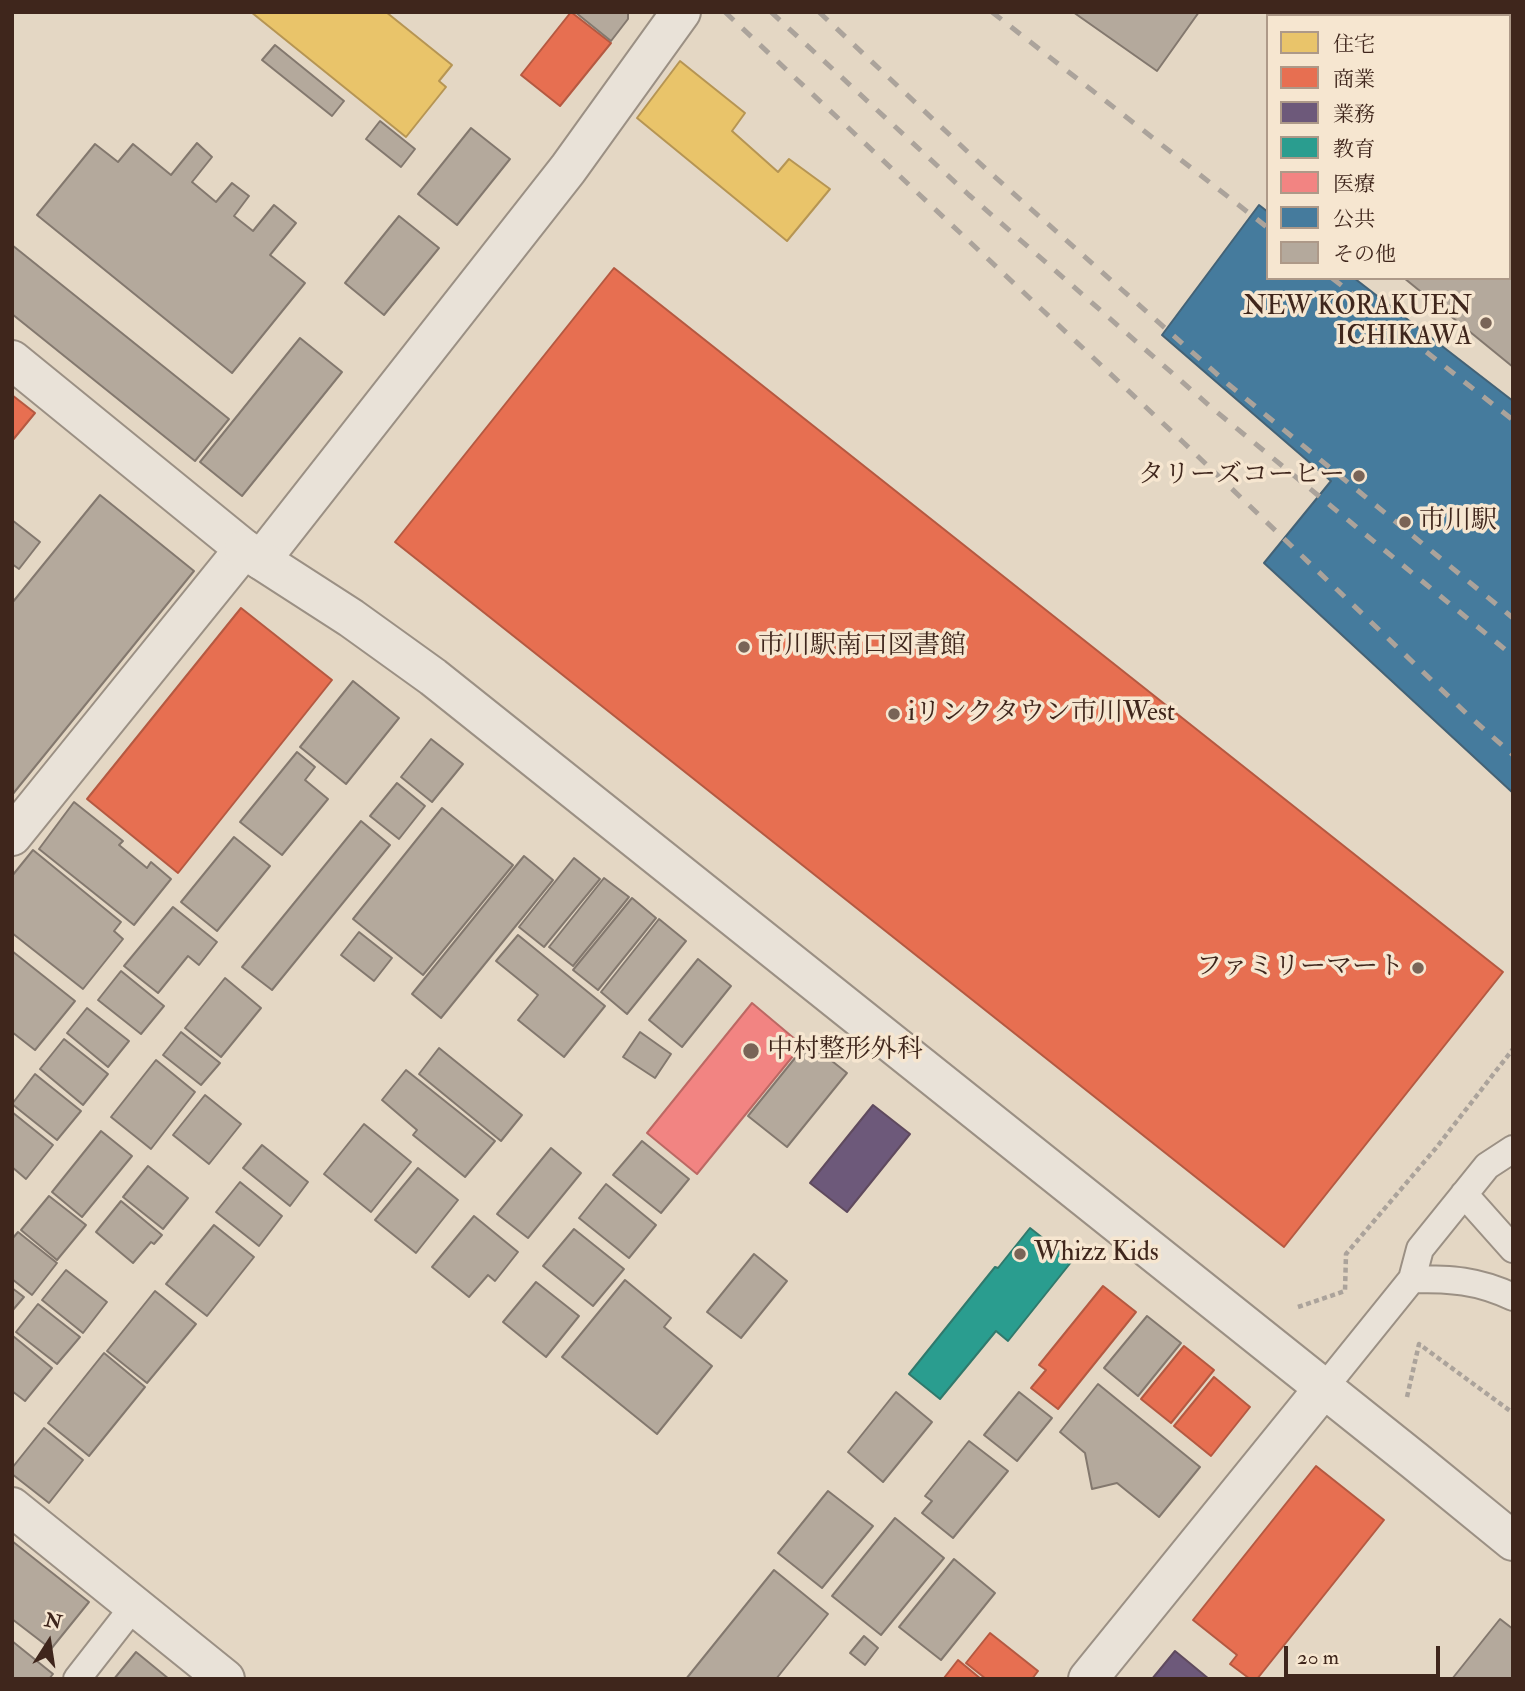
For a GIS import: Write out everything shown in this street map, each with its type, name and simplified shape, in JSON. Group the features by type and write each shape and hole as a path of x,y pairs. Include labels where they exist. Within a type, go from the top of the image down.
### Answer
{"street":[{"path":"12,836 252,554 568,169 681,12"},
{"path":"12,360 252,554 351,618 433,677 1513,1541"},
{"path":"1088,1679 1324,1388"},
{"path":"12,1507 225,1679"}],"lane":[{"path":"1324,1388 1412,1279 1420,1249 1487,1166 1513,1149"},
{"path":"1464,1194 1513,1249"},
{"path":"1412,1279 1456,1279 1488,1286 1513,1297"},
{"path":"76,1679 134,1606"}],"path":[{"path":"1297,1307 1345,1291 1346,1254 1436,1148 1513,1049"},
{"path":"1406,1399 1419,1344 1513,1413"}],"building: 住宅":[{"path":"251,12 386,12 452,65 439,81 446,87 406,137"},
{"path":"680,61 745,113 732,131 778,172 789,159 830,189 787,241 637,118"}],"building: 商業":[{"path":"571,12 611,43 560,106 521,75"},
{"path":"1402,12 1513,12 1513,57 1511,60 1511,14"},
{"path":"1513,78 1513,149 1511,148"},
{"name":"iリンクタウン市川West","path":"614,268 1503,972 1284,1247 395,542"},
{"path":"12,395 35,413 12,441"},
{"path":"241,608 332,680 178,873 87,799"},
{"path":"1103,1286 1136,1312 1058,1409 1031,1388 1046,1370 1039,1365"},
{"path":"1184,1346 1214,1370 1171,1423 1141,1399"},
{"path":"1214,1377 1250,1407 1211,1456 1174,1426"},
{"path":"1316,1466 1384,1520 1257,1679 1250,1679 1230,1664 1237,1655 1193,1620"},
{"path":"990,1633 1038,1671 1032,1679 986,1679 966,1663"},
{"path":"958,1660 981,1679 944,1678"}],"building: 業務":[{"path":"873,1105 910,1134 847,1212 810,1183"},
{"path":"1175,1651 1209,1679 1152,1679"}],"building: 教育":[{"path":"1030,1228 1072,1261 1008,1341 996,1331 940,1399 909,1374"}],"building: 医療":[{"path":"752,1003 802,1045 697,1174 647,1133"}],"building: 公共":[{"name":"市川駅","path":"1259,205 1266,210 1266,280 1357,280 1513,401 1513,793 1264,563 1331,481 1162,335"}],"building: その他":[{"path":"575,12 628,12 628,19 611,41"},
{"path":"1073,12 1199,12 1157,71"},
{"path":"275,45 344,101 332,116 262,60"},
{"path":"380,121 415,149 401,167 366,139"},
{"path":"471,128 510,159 457,225 418,194"},
{"path":"197,143 212,157 192,182 216,202 232,183 249,196 234,216 253,231 274,205 296,223 270,255 305,283 232,373 37,215 95,144 118,162 133,144 171,175"},
{"name":"NEW KORAKUEN ICHIKAWA","path":"1511,202 1513,203 1513,367 1406,280 1511,280"},
{"path":"399,216 439,248 384,315 345,283"},
{"path":"12,245 229,419 195,461 12,314"},
{"path":"300,338 342,372 242,496 200,462"},
{"path":"100,495 194,571 12,795 12,603"},
{"path":"12,520 40,542 19,569 12,564"},
{"path":"353,681 399,718 346,784 300,747"},
{"path":"431,739 463,764 432,802 401,777"},
{"path":"297,752 315,767 305,780 328,799 282,855 240,822"},
{"path":"397,783 425,806 399,839 370,816"},
{"path":"74,802 123,841 119,845 147,868 151,862 171,879 134,925 39,849"},
{"path":"442,808 513,865 423,975 353,919"},
{"path":"361,821 390,845 272,990 242,967"},
{"path":"234,837 270,866 217,931 181,902"},
{"path":"33,850 121,922 114,931 123,939 83,989 12,933 12,876"},
{"path":"524,856 553,880 441,1018 412,994"},
{"path":"574,858 600,879 544,947 519,927"},
{"path":"604,878 629,897 573,966 549,947"},
{"path":"632,898 656,918 598,990 573,970"},
{"path":"173,907 217,942 199,965 188,956 158,993 124,966"},
{"path":"659,919 686,941 627,1014 601,992"},
{"path":"359,932 392,958 374,981 341,955"},
{"path":"518,935 605,1006 564,1057 518,1020 538,995 496,961"},
{"path":"12,951 75,1001 35,1050 12,1032"},
{"path":"698,959 731,986 682,1047 649,1020"},
{"path":"121,971 164,1006 141,1034 98,1000"},
{"path":"225,978 261,1008 221,1057 185,1028"},
{"path":"87,1008 129,1041 108,1067 67,1033"},
{"path":"181,1032 220,1063 201,1085 163,1055"},
{"path":"640,1032 671,1054 655,1078 623,1057"},
{"path":"64,1039 108,1074 83,1105 40,1069"},
{"path":"808,1042 847,1073 787,1147 748,1116"},
{"path":"439,1048 522,1115 501,1141 419,1074"},
{"path":"156,1060 195,1092 151,1149 111,1117"},
{"path":"406,1070 495,1141 465,1177 413,1135 417,1130 382,1100"},
{"path":"35,1074 81,1111 57,1140 12,1104"},
{"path":"205,1095 241,1124 209,1164 173,1135"},
{"path":"12,1112 53,1145 26,1179 12,1167"},
{"path":"364,1124 411,1162 371,1212 324,1174"},
{"path":"101,1131 132,1156 82,1217 52,1192"},
{"path":"642,1141 689,1179 661,1213 613,1175"},
{"path":"262,1145 308,1182 290,1206 243,1168"},
{"path":"551,1148 581,1173 528,1238 497,1214"},
{"path":"148,1166 188,1198 163,1229 123,1197"},
{"path":"418,1168 458,1200 416,1253 375,1220"},
{"path":"240,1182 282,1216 259,1246 216,1212"},
{"path":"606,1184 656,1225 629,1258 579,1218"},
{"path":"49,1196 86,1225 57,1260 21,1230"},
{"path":"121,1201 162,1235 154,1244 151,1242 133,1263 96,1232"},
{"path":"474,1216 518,1252 495,1281 488,1275 469,1297 432,1267"},
{"path":"214,1225 254,1257 207,1316 166,1284"},
{"path":"574,1229 624,1269 593,1306 543,1266"},
{"path":"18,1232 57,1263 32,1295 12,1279 12,1239"},
{"path":"754,1254 787,1281 741,1338 707,1312"},
{"path":"66,1270 107,1302 83,1333 42,1300"},
{"path":"625,1280 671,1318 664,1327 712,1366 657,1434 562,1357"},
{"path":"536,1282 579,1316 546,1357 503,1322"},
{"path":"12,1288 24,1297 12,1311"},
{"path":"155,1291 196,1324 147,1383 107,1351"},
{"path":"38,1304 80,1337 57,1364 16,1332"},
{"path":"1147,1316 1181,1343 1138,1396 1104,1368"},
{"path":"13,1336 52,1368 25,1401 12,1391"},
{"path":"104,1353 145,1387 89,1456 48,1423"},
{"path":"1098,1384 1200,1467 1159,1517 1117,1483 1092,1489 1085,1453 1060,1432"},
{"path":"896,1392 932,1422 883,1482 848,1452"},
{"path":"1019,1392 1052,1418 1017,1461 984,1435"},
{"path":"44,1428 83,1460 49,1503 12,1474 12,1468"},
{"path":"969,1441 1008,1471 953,1538 922,1513 932,1501 925,1496"},
{"path":"828,1491 873,1526 822,1588 778,1553"},
{"path":"895,1518 944,1558 881,1635 832,1596"},
{"path":"12,1541 89,1602 51,1649 12,1619"},
{"path":"954,1559 995,1593 941,1660 899,1627"},
{"path":"774,1570 828,1614 776,1679 686,1679"},
{"path":"1500,1619 1513,1629 1513,1679 1452,1679"},
{"path":"864,1636 878,1648 865,1665 850,1653"},
{"path":"12,1641 53,1674 49,1679 12,1679"},
{"path":"136,1652 169,1679 114,1679"}],"railway":[{"path":"725,12 1513,755"},
{"path":"771,12 969,195 1212,408 1513,656"},
{"path":"819,12 986,169 1228,384 1513,618"},
{"path":"992,12 1266,226"},
{"path":"1335,280 1513,420"}],"place":[{"name":"NEW KORAKUEN ICHIKAWA","path":"1486,323"},
{"name":"タリーズコーヒー","path":"1359,476"},
{"name":"市川駅","path":"1405,522"},
{"name":"市川駅南口図書館","path":"744,647"},
{"name":"iリンクタウン市川West","path":"894,714"},
{"name":"ファミリーマート","path":"1418,968"},
{"name":"中村整形外科","path":"751,1051"},
{"name":"Whizz Kids","path":"1020,1254"}]}
